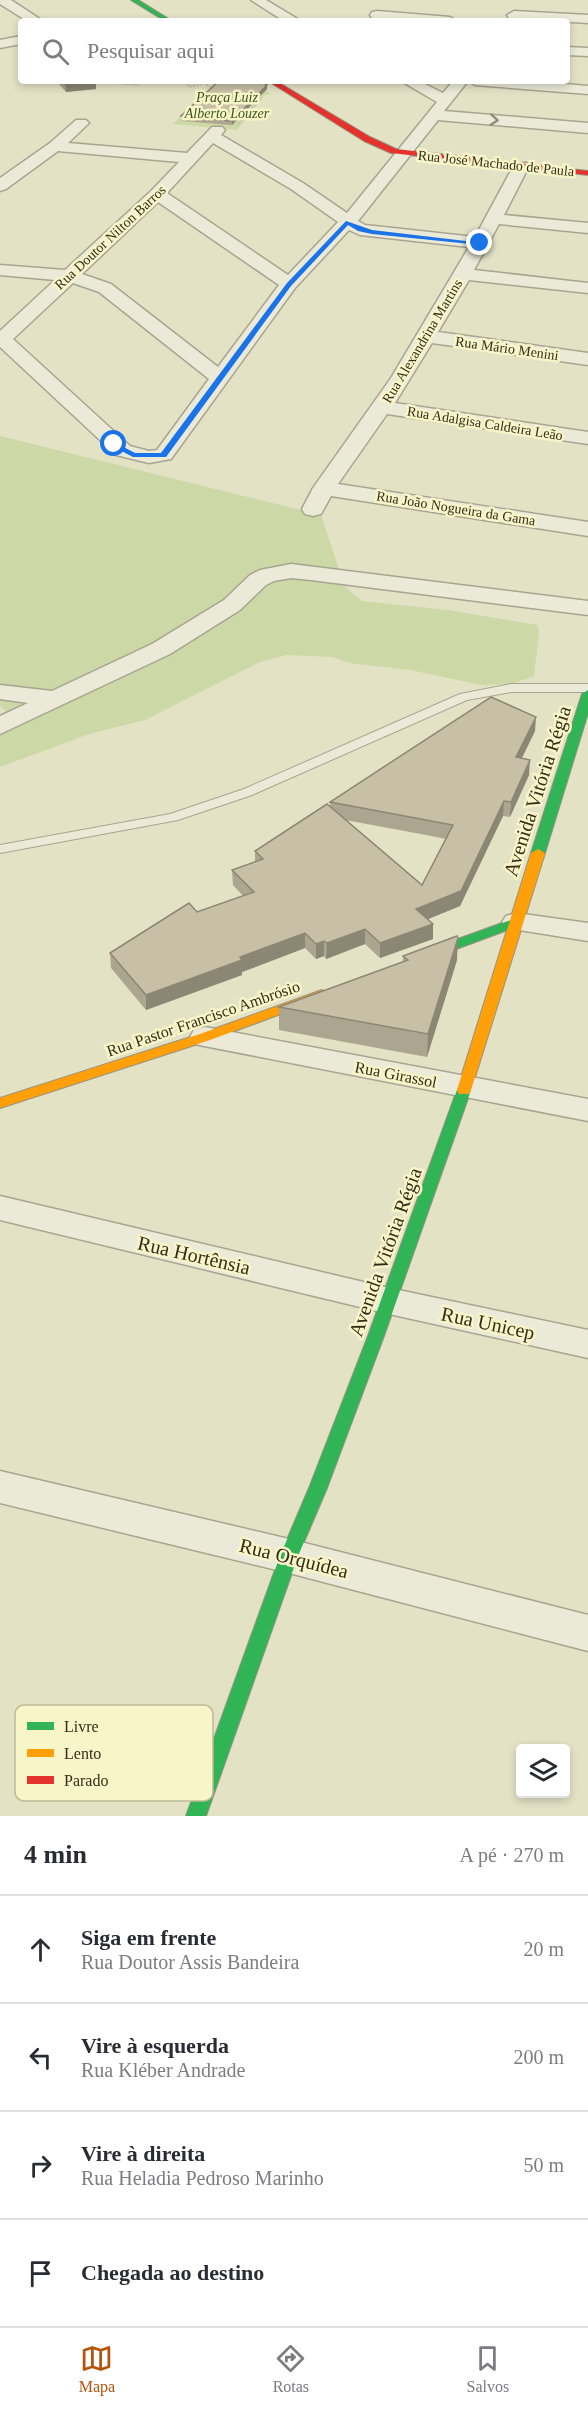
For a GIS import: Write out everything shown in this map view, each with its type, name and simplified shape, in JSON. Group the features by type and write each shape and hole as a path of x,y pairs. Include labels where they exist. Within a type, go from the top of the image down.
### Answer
{"street":[{"path":"2,0 31,18"},
{"path":"134,0 165,18"},
{"path":"256,0 289,18"},
{"path":"508,14 588,19"},
{"path":"377,15 414,18"},
{"path":"0,44 18,41"},
{"path":"570,51 588,52"},
{"name":"Rua José Machado de Paula","path":"275,84 381,147 404,154 588,173"},
{"path":"414,84 445,100"},
{"path":"1,340 123,451 149,457 164,455 289,284 348,222 458,84"},
{"path":"513,84 588,90"},
{"path":"435,115 588,128"},
{"path":"0,186 55,146 81,123"},
{"path":"214,133 360,230 480,243"},
{"name":"Rua Doutor Nilton Barros","path":"1,340 157,194 214,133"},
{"path":"55,146 190,158"},
{"path":"10,162 30,165"},
{"name":"Rua Alexandrina Martins","path":"313,509 324,488 382,407 426,336 494,219 521,166"},
{"path":"157,194 289,284"},
{"path":"494,219 588,228"},
{"path":"0,270 94,282 105,288 221,379"},
{"path":"463,274 588,288"},
{"name":"Rua Mário Menini","path":"426,336 588,359"},
{"name":"Rua Adalgisa Caldeira Leão","path":"382,407 588,438"},
{"name":"Rua João Nogueira da Gama","path":"324,488 588,529"},
{"path":"0,726 161,649 232,605 258,580 278,572 311,573 588,608"},
{"path":"0,692 53,699"},
{"name":"Avenida Vitória Régia","path":"213,1768 289,1556 318,1488 389,1301 465,1087 516,922 573,763 588,694"},
{"path":"405,963 516,922 588,932"},
{"name":"Rua Pastor Francisco Ambrósio","path":"0,1103 205,1037 338,988"},
{"name":"Rua Girassol","path":"205,1037 588,1110"},
{"name":"Rua Hortênsia","path":"0,1208 389,1301"},
{"name":"Rua Unicep","path":"389,1301 588,1344"},
{"name":"Rua Orquídea","path":"0,1487 289,1556 588,1633"},
{"name":"Avenida Vitória Régia","path":"196,1816 201,1801"}],"lane":[{"path":"0,849 105,831 184,813 248,792 464,697 511,688 588,688"}],"path":[{"path":"206,84 216,90 222,90"},
{"path":"214,133 232,132 270,84"}],"green space":[{"name":"Praça Luiz Alberto Louzer","path":"214,84 255,84 271,94 265,95 237,130 173,124"},
{"path":"0,436 321,515 345,587 362,601 448,610 537,625 539,631 534,676 511,684 481,685 410,670 349,663 333,657 286,655 260,662 145,720 89,734 0,767 0,730 11,716 0,706"}],"building":[{"name":"Praça Luiz Alberto Louzer","path":"216,84 267,85 232,121 181,116"},
{"path":"491,697 536,717 516,757 530,760 511,802 504,801 461,891 416,909 433,924 380,943 365,929 327,943 324,941 316,944 305,933 240,957 242,960 146,995 110,953 189,903 197,912 254,892 232,870 263,859 255,851 327,804 422,885 453,825 330,802"},
{"path":"457,936 428,1034 279,1007 408,960 403,956"}],"traffic: fast":[{"path":"134,0 164,18"},
{"path":"538,853 588,694"},
{"path":"416,959 516,922"},
{"path":"213,1768 289,1556 318,1488 376,1336 464,1090"},
{"path":"196,1816 201,1801"}],"traffic: slow":[{"path":"464,1090 538,853"},
{"path":"0,1103 205,1037 322,994"}],"traffic: jam":[{"path":"276,84 367,139 394,151 588,173"}],"route":[{"path":"114,444 133,455 149,457 164,455 289,284 348,222 360,230 372,232 480,243"}]}
